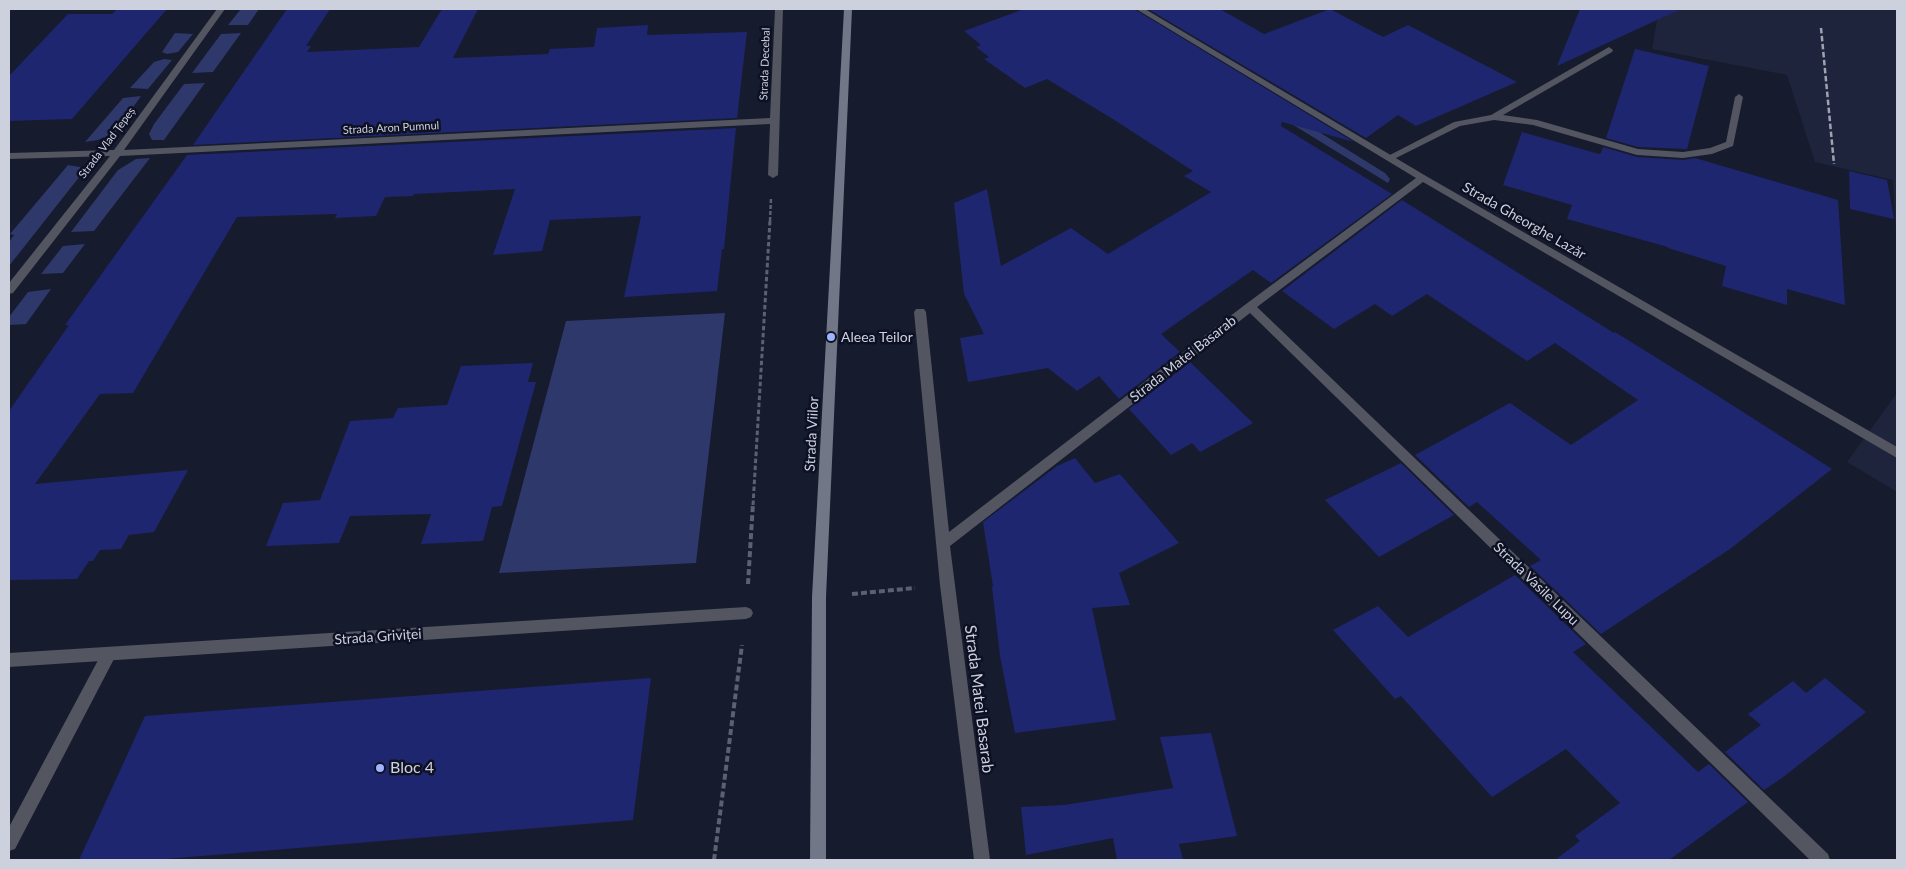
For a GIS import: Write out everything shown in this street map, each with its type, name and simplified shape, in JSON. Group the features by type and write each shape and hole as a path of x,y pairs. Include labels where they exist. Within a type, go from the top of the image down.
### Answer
{"street":[{"name":"Strada Vlad Țepeș","path":"9,290 117,153 221,9"},
{"name":"Strada Decebal","path":"773,175 779,9"},
{"name":"Strada Viilor","path":"818,860 819,597 848,9"},
{"name":"Strada Gheorghe Lazăr","path":"1140,9 1423,178 1897,452"},
{"path":"1494,117 1609,50"},
{"path":"1389,158 1457,124 1494,117 1534,122 1637,152 1683,155 1712,151 1730,144 1739,97"},
{"name":"Strada Aron Pumnul","path":"9,156 117,153 774,121"},
{"name":"Strada Matei Basarab","path":"944,543 1250,307 1423,178"},
{"name":"Strada Vasile Lupu","path":"1250,307 1822,860"},
{"name":"Strada Matei Basarab","path":"920,312 947,585 982,860"},
{"name":"Strada Griviței","path":"9,660 746,613"},
{"path":"9,843 109,654"}],"path":[{"path":"714,860 746,613 773,175"},
{"path":"819,597 947,585"}],"shaded area":[{"path":"241,9 259,9 248,25 228,25"},
{"path":"1104,9 1121,9 1385,173 1390,179 1388,183"},
{"path":"1659,9 1897,9 1897,252 1893,180 1815,162 1787,75 1652,49"},
{"path":"175,33 193,34 178,52 167,54 162,52"},
{"path":"241,33 213,72 192,73 221,34"},
{"path":"164,59 172,60 148,89 130,88 154,62"},
{"path":"205,83 164,140 152,140 149,134 154,124 184,84"},
{"path":"141,96 115,133 98,140 85,142 123,98"},
{"path":"150,158 94,231 71,232 118,170 136,159"},
{"path":"68,165 80,167 84,171 9,266 9,242 14,235 10,234"},
{"path":"85,244 63,273 41,274 63,246"},
{"path":"51,289 26,324 9,325 9,317 28,292"},
{"path":"725,313 696,563 499,573 566,321"},
{"path":"1897,393 1897,492 1847,462"}],"building":[{"path":"117,9 167,9 72,119 9,121 9,76 68,14 112,14"},
{"path":"287,9 330,9 306,46 311,46 307,52 419,47 442,9 478,9 453,58 548,54 550,49 594,47 597,28 648,25 647,35 747,32 737,118 193,145"},
{"path":"1024,9 1134,9 1354,142 1282,122 1281,126 1392,194 1271,283 1253,270 1161,334 1180,352 1119,399 1099,376 1077,391 1048,368 968,382 960,338 984,334 964,294 954,203 987,189 1001,266 1071,228 1108,254 1211,192 1184,176 1193,171 1047,79 1025,88 984,59 989,57 976,47 981,45 964,31"},
{"path":"1148,9 1220,9 1264,34 1330,9 1383,37 1408,25 1517,82 1416,126 1398,115 1366,138"},
{"path":"1580,9 1681,9 1557,66"},
{"path":"1635,49 1709,66 1687,149 1638,147 1606,138"},
{"path":"736,128 724,249 722,249 717,291 624,297 641,216 550,220 542,251 493,255 515,189 385,197 376,216 335,218 337,214 237,217 133,393 100,394 35,484 188,470 154,532 129,535 121,549 100,550 93,561 89,561 77,579 9,580 9,411 69,325 65,325 187,155"},
{"path":"1522,132 1599,154 1603,147 1637,157 1683,160 1695,158 1838,200 1845,305 1787,289 1787,305 1722,286 1726,266 1668,247 1567,219 1572,205 1503,185"},
{"path":"1849,171 1887,180 1894,219 1850,209"},
{"path":"1402,200 1832,469 1730,549 1601,634 1530,566 1541,560 1477,502 1469,507 1415,455 1510,403 1571,445 1638,400 1555,343 1527,361 1427,294 1392,316 1375,304 1334,329 1282,291"},
{"path":"1190,362 1253,423 1200,452 1192,443 1171,455 1129,409"},
{"path":"533,363 528,382 536,382 502,506 492,507 483,541 421,544 431,514 350,516 339,543 266,546 283,503 320,500 350,421 393,418 398,408 447,405 461,366"},
{"path":"1075,458 1095,483 1120,474 1179,543 1119,573 1130,605 1092,608 1116,720 1015,733 1000,656 993,586 983,522 1057,466"},
{"path":"1401,463 1454,515 1379,557 1325,500"},
{"path":"1515,575 1586,644 1573,652 1698,772 1709,764 1748,802 1669,860 1555,860 1580,841 1575,836 1620,803 1566,749 1492,797 1401,696 1395,699 1333,630 1378,606 1408,637"},
{"name":"Bloc 4","path":"651,678 633,820 154,860 79,860 145,716"},
{"path":"1825,678 1866,712 1764,790 1725,752 1761,725 1748,714 1793,681 1806,693"},
{"path":"1211,733 1237,836 1179,844 1183,860 1117,860 1113,838 1026,855 1021,807 1064,805 1173,788 1160,737"}],"railway":[{"path":"1821,28 1834,164"}],"place":[{"name":"Aleea Teilor","path":"831,337"},
{"name":"Bloc 4","path":"380,768"}]}
